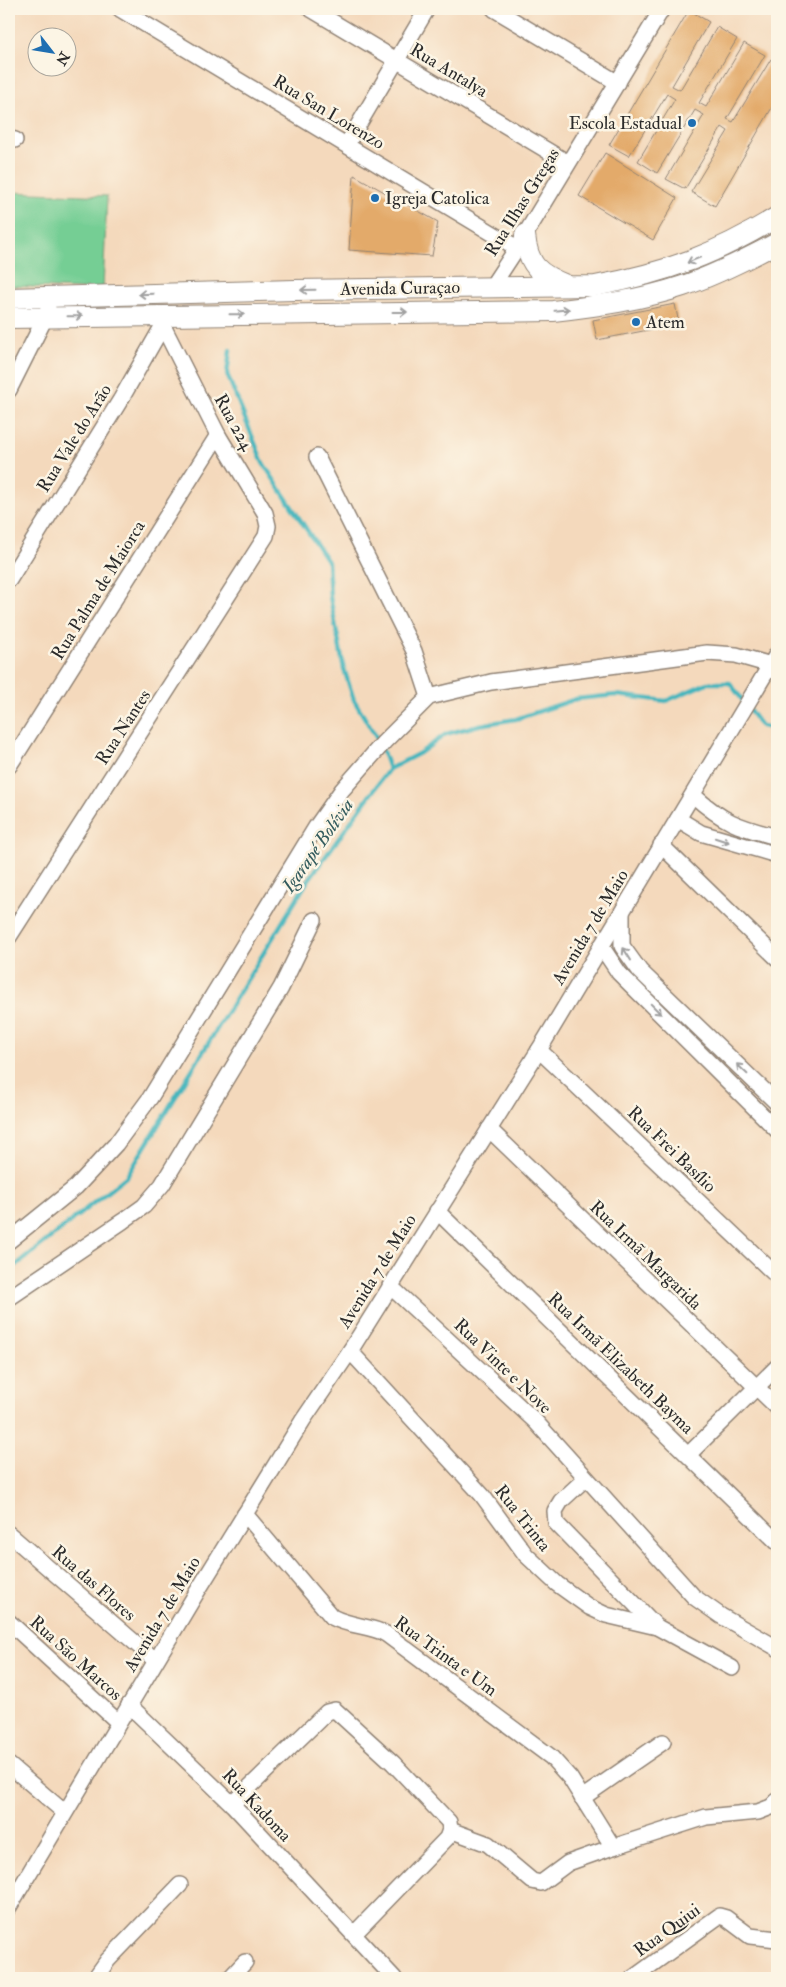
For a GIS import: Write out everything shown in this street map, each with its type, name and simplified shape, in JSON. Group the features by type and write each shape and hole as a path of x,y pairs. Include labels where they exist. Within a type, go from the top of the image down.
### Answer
{"main road":[{"name":"Avenida Curaçao","path":"9,298 492,286 570,287 637,278 680,266 739,240 777,218"},
{"path":"521,242 534,266 553,280 570,287"},
{"name":"Avenida Curaçao","path":"9,318 46,316 166,320 326,313 552,311 596,306 682,286 725,269 777,243"},
{"path":"326,313 331,290"}],"street":[{"name":"Rua San Lorenzo","path":"120,9 347,144 521,242"},
{"name":"Rua Antalya","path":"310,9 568,163"},
{"path":"347,144 426,9"},
{"path":"494,9 618,83"},
{"name":"Rua Ilhas Gregas","path":"492,286 521,242 662,9"},
{"path":"9,390 46,316 50,297"},
{"name":"Rua 224","path":"166,320 218,435 265,513 268,526 266,536"},
{"name":"Rua Vale do Arão","path":"9,580 121,399 166,320"},
{"name":"Rua Palma de Maiorca","path":"9,766 218,435"},
{"path":"317,457 414,651 429,696"},
{"name":"Rua Nantes","path":"9,937 266,536"},
{"path":"9,1241 76,1187 116,1144 150,1098 316,827 342,790 384,742 429,696 491,682 707,653 774,660"},
{"name":"Avenida 7 de Maio","path":"10,1901 155,1660 303,1420 350,1351 540,1050 661,845 774,660"},
{"path":"693,795 715,815 738,827 777,837"},
{"path":"678,819 701,834 777,855"},
{"path":"661,845 777,958"},
{"path":"622,910 620,932 622,946 629,958 640,971 777,1103"},
{"path":"9,1298 144,1206 162,1185 281,988 314,920"},
{"path":"601,946 619,973 777,1130"},
{"name":"Rua Frei Basílio","path":"540,1050 777,1276"},
{"name":"Rua Irmã Margarida","path":"489,1129 777,1408"},
{"name":"Rua Irmã Elizabeth Bayma","path":"437,1211 777,1542"},
{"name":"Rua Vinte e Nove","path":"390,1286 536,1421 694,1597 721,1616 777,1648"},
{"name":"Rua Trinta","path":"350,1351 467,1478 526,1555 538,1567 589,1607 606,1615 657,1627 732,1668"},
{"path":"688,1455 777,1367"},
{"path":"586,1478 561,1500 554,1511 556,1523 657,1627"},
{"name":"Rua Trinta e Um","path":"245,1514 332,1617 352,1626 380,1630 551,1756 570,1778 613,1847"},
{"name":"Rua das Flores","path":"9,1534 155,1660"},
{"name":"Rua São Marcos","path":"9,1622 118,1722"},
{"name":"Rua Kadoma","path":"129,1705 232,1804 394,1978"},
{"path":"232,1804 327,1712 335,1710 449,1822 450,1830 447,1838 354,1934"},
{"path":"582,1798 663,1742"},
{"path":"9,1765 64,1812"},
{"path":"450,1830 488,1844 536,1883 541,1883 568,1863 613,1847 706,1817 758,1812 771,1807 777,1801"},
{"path":"95,1978 108,1960 180,1884"},
{"name":"Rua Quiui","path":"634,1978 719,1916 726,1918 750,1936 777,1939"},
{"path":"230,1978 244,1962"}],"green space":[{"path":"9,192 107,196 103,290 9,286"}],"building":[{"path":"689,10 709,22 672,86 680,90 717,27 737,39 699,103 706,107 744,43 765,55 727,119 733,122 771,59 777,63 777,99 715,206 691,192 728,131 722,127 685,189 666,179 704,115 695,110 657,173 638,161 675,99 667,94 629,156 609,145"},
{"path":"605,153 677,198 653,240 579,196"},
{"name":"Igreja Catolica","path":"354,175 438,222 432,256 349,250"},
{"name":"Atem","path":"675,304 679,324 597,340 593,320"}],"waterway":[{"path":"230,350 227,374 263,463 328,562 330,597 344,669 354,700 379,742"},
{"name":"Igarapé Bolívia","path":"9,1271 127,1176 307,882 389,769 420,753 446,734 479,725 516,719 576,699 616,695 666,701 707,683 730,683 761,726 777,729"},
{"path":"382,749 389,769"}],"place":[{"name":"Escola Estadual","path":"692,123"},
{"name":"Igreja Catolica","path":"375,198"},
{"name":"Atem","path":"636,322"}]}
